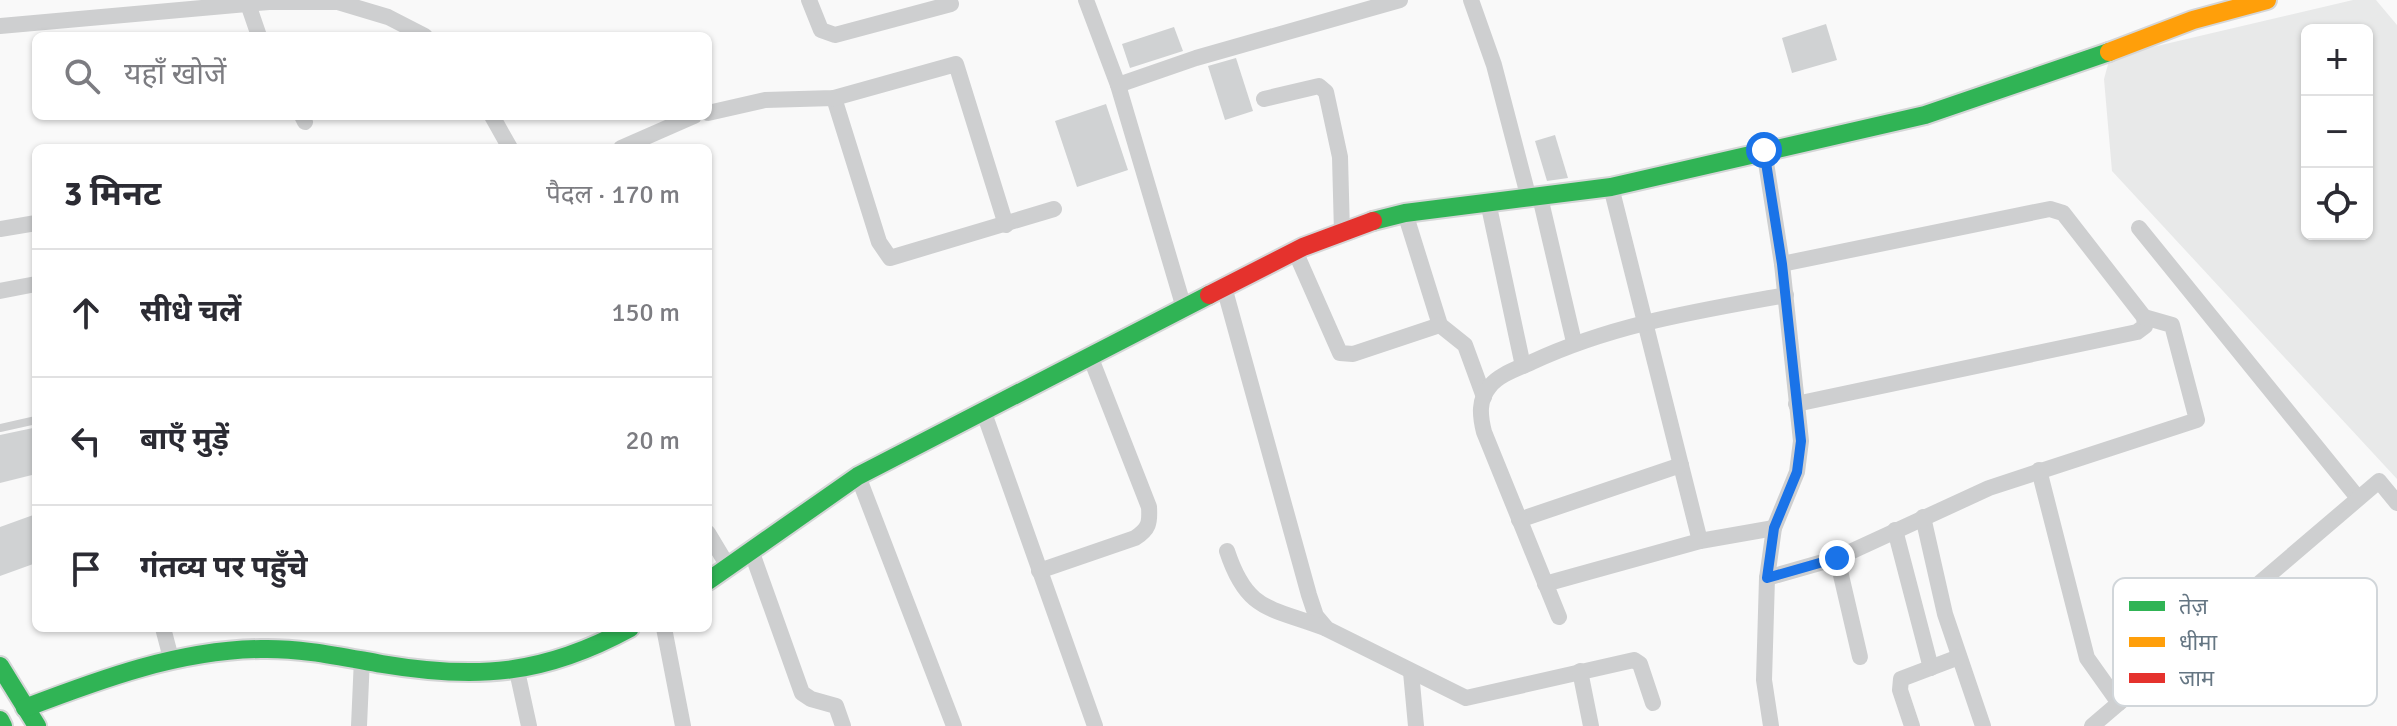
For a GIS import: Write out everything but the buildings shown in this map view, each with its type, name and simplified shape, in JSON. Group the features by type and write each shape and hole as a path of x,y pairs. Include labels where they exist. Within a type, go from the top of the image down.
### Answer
{"street":[{"path":"809,0 821,30 835,35 951,4"},
{"path":"1086,0 1118,85 1184,308"},
{"path":"1118,85 1211,53 1400,0"},
{"path":"1471,0 1494,65 1574,342"},
{"path":"712,579 858,476 1295,251 1342,233 1405,213 1611,187 1925,115 2061,71 2193,20 2267,0"},
{"path":"0,26 248,4 338,2 388,17 417,32"},
{"path":"248,4 258,32"},
{"path":"712,112 765,100 834,98 956,64 1006,225"},
{"path":"1264,99 1310,87 1319,86 1326,92 1341,167 1342,233"},
{"path":"834,98 879,242 890,258 1054,209"},
{"path":"494,120 508,144"},
{"path":"630,144 685,120"},
{"path":"1764,150 1786,295 1801,441 1797,472 1774,528 1767,578 1764,680 1771,726"},
{"path":"1611,187 1700,541"},
{"path":"1488,202 1523,366"},
{"path":"1782,264 2050,209 2063,213 2144,317 2145,326 2137,332 1796,404"},
{"path":"1405,213 1440,325 1465,345 1484,397"},
{"path":"0,229 32,224"},
{"path":"2139,228 2358,498"},
{"path":"1295,251 1340,353 1353,354 1440,325"},
{"path":"0,291 32,285"},
{"path":"1224,287 1309,595 1316,616 1327,629"},
{"path":"1559,617 1484,432 1480,418 1484,397 1498,378 1574,342 1645,321 1786,295"},
{"path":"1767,578 1837,558 1923,517 2039,470 2197,420 2172,325 2144,317"},
{"path":"1039,571 1135,538 1148,528 1150,520 1149,507 1090,356"},
{"path":"984,413 1095,726"},
{"path":"1519,520 1681,465"},
{"path":"2039,470 2087,658 2113,695"},
{"path":"858,476 954,726"},
{"path":"2265,578 2379,481 2397,503"},
{"path":"1923,517 1945,614 1983,726"},
{"path":"1545,584 1700,541 1774,528"},
{"path":"1895,530 1931,668"},
{"path":"712,540 729,568"},
{"path":"1227,551 1245,593 1256,602 1327,629 1466,698 1634,660 1640,664 1653,703"},
{"path":"752,553 802,693 836,706 843,726"},
{"path":"1837,558 1860,657"},
{"path":"164,632 172,662"},
{"path":"25,708 95,681 235,650 294,650 465,674 517,671 590,651 623,632"},
{"path":"665,632 683,726"},
{"path":"1912,726 1899,684 1906,676 1959,657"},
{"path":"359,726 362,658"},
{"path":"0,666 37,726"},
{"path":"517,671 529,726"},
{"path":"1580,671 1591,726"},
{"path":"1411,672 1416,726"},
{"path":"2092,726 2115,706"},
{"path":"0,720 3,726"}],"lane":[{"path":"0,428 32,421"}],"shaded area":[{"path":"2353,0 2376,0 2397,25 2397,479 2112,171 2104,79 2110,57"}],"traffic: fast":[{"path":"1373,221 1405,213 1611,187 1925,115 2109,52"},
{"path":"712,578 858,476 1209,295"},
{"path":"25,708 141,668 170,660 230,651 292,650 416,669 480,672 509,670 568,656 622,632"},
{"path":"0,666 37,726"},
{"path":"0,720 3,726"}],"traffic: slow":[{"path":"2109,52 2193,20 2267,0"}],"traffic: jam":[{"path":"1209,295 1303,247 1373,221"}],"route":[{"path":"1764,150 1782,264 1801,441 1797,472 1774,528 1767,578 1837,558"}]}
